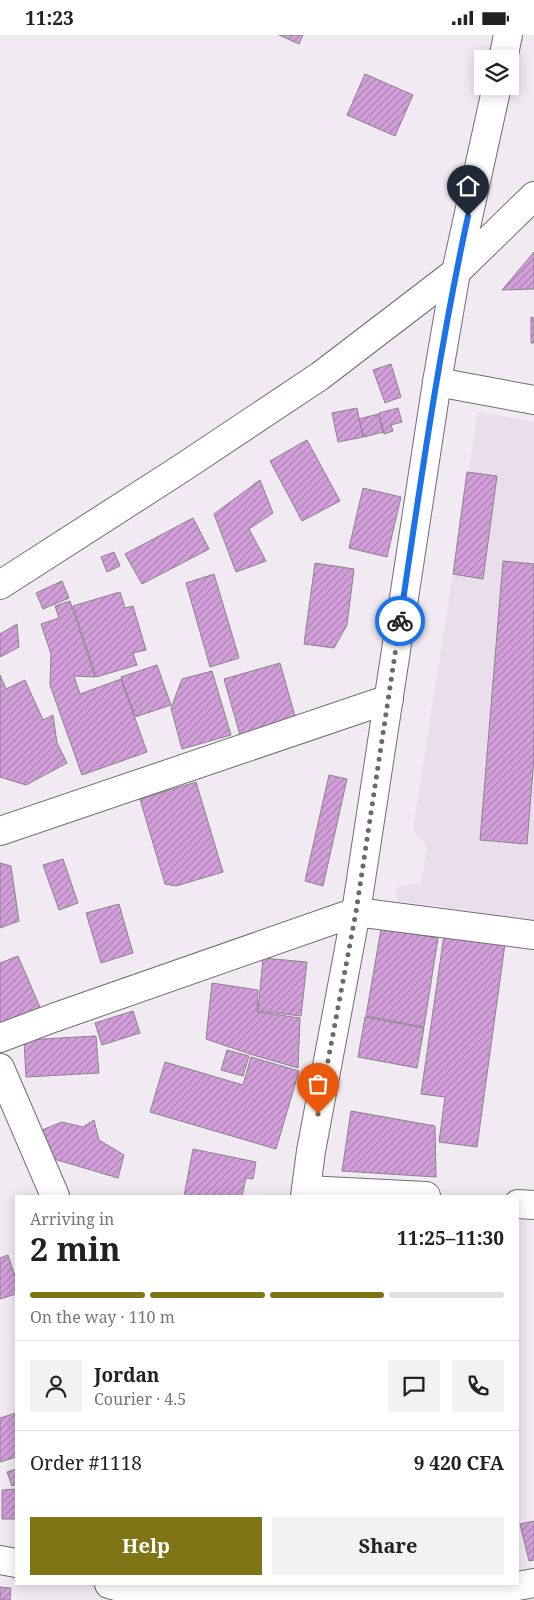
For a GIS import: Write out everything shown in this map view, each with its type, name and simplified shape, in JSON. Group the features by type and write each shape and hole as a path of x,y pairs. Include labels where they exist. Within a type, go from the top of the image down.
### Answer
{"street":[{"path":"504,50 508,35"},
{"path":"386,1195 306,1193 356,912 437,382 456,272 494,95"},
{"path":"0,585 312,382 456,272 534,196"},
{"path":"437,382 534,400"},
{"path":"0,831 389,699"},
{"path":"0,1038 356,912 534,935"},
{"path":"0,1068 55,1195"},
{"path":"519,1204 534,1205"},
{"path":"0,1560 15,1563"},
{"path":"113,1585 163,1599 307,1594 501,1591 534,1583"}],"shaded area":[{"path":"478,412 534,422 534,920 398,901 396,888 421,882 427,847 413,830"}],"building":[{"path":"279,35 303,35 299,44"},
{"path":"365,74 413,95 395,136 347,115"},
{"path":"534,252 534,289 502,290"},
{"path":"531,317 534,318 534,343 531,343"},
{"path":"391,364 401,397 385,403 373,370"},
{"path":"357,408 363,437 338,442 332,413"},
{"path":"398,408 402,422 391,425 393,431 384,434 379,413"},
{"path":"378,414 383,432 364,437 359,419"},
{"path":"307,440 340,501 302,521 270,461"},
{"path":"467,472 497,476 483,579 453,574"},
{"path":"260,480 273,513 249,529 266,561 236,572 214,514"},
{"path":"363,488 401,497 387,557 349,548"},
{"path":"193,518 209,549 142,584 125,554"},
{"path":"114,552 120,566 107,572 101,557"},
{"path":"503,561 534,564 534,757 527,844 480,840"},
{"path":"315,563 354,569 347,625 334,648 304,644"},
{"path":"214,574 239,658 210,667 186,583"},
{"path":"62,581 69,598 43,609 36,593"},
{"path":"120,592 125,608 133,606 146,650 133,653 137,665 96,677 73,606"},
{"path":"70,601 95,677 74,676 80,694 121,679 147,752 82,775 50,685 51,654 41,624 59,618 55,606"},
{"path":"17,624 19,647 0,657 0,634"},
{"path":"280,663 298,727 242,742 224,679"},
{"path":"157,665 171,705 135,717 121,677"},
{"path":"212,671 231,735 182,749 171,708 182,679"},
{"path":"0,675 6,689 25,680 43,720 53,715 57,743 67,763 26,785 0,777"},
{"path":"329,775 347,779 323,886 305,881"},
{"path":"196,782 223,872 176,886 165,884 140,799"},
{"path":"63,859 78,903 59,910 43,865"},
{"path":"0,863 11,866 19,921 0,928"},
{"path":"119,904 133,953 101,963 86,913"},
{"path":"381,929 438,938 424,1027 366,1016"},
{"path":"444,935 505,944 477,1147 439,1142 445,1097 421,1094"},
{"path":"18,956 42,1012 0,1025 0,963"},
{"path":"263,958 307,962 301,1016 258,1011"},
{"path":"212,983 258,990 257,1012 300,1018 298,1068 206,1039"},
{"path":"133,1011 140,1033 102,1045 95,1023"},
{"path":"365,1017 424,1028 417,1068 358,1057"},
{"path":"96,1036 99,1073 26,1077 24,1040"},
{"path":"227,1050 249,1056 243,1076 221,1070"},
{"path":"251,1057 299,1071 276,1149 150,1112 165,1062 243,1085"},
{"path":"351,1111 435,1126 436,1177 342,1171"},
{"path":"94,1120 99,1140 124,1155 118,1178 54,1159 42,1130 62,1122 83,1127"},
{"path":"193,1149 256,1162 253,1179 246,1178 242,1195 184,1195"},
{"path":"8,1255 15,1276 15,1294 0,1299 0,1258"},
{"path":"15,1413 15,1457 0,1462 0,1418"},
{"path":"15,1469 15,1484 12,1486 7,1472"},
{"path":"15,1489 15,1519 2,1519 2,1490"},
{"path":"534,1521 534,1560 529,1561 520,1524"},
{"path":"206,1585 269,1585 269,1587"},
{"path":"0,1587 11,1588 10,1600 0,1600"}],"way so far":[{"path":"318,1114 356,912 400,621"}],"route":[{"path":"400,621 437,382 456,272 468,216"}]}
